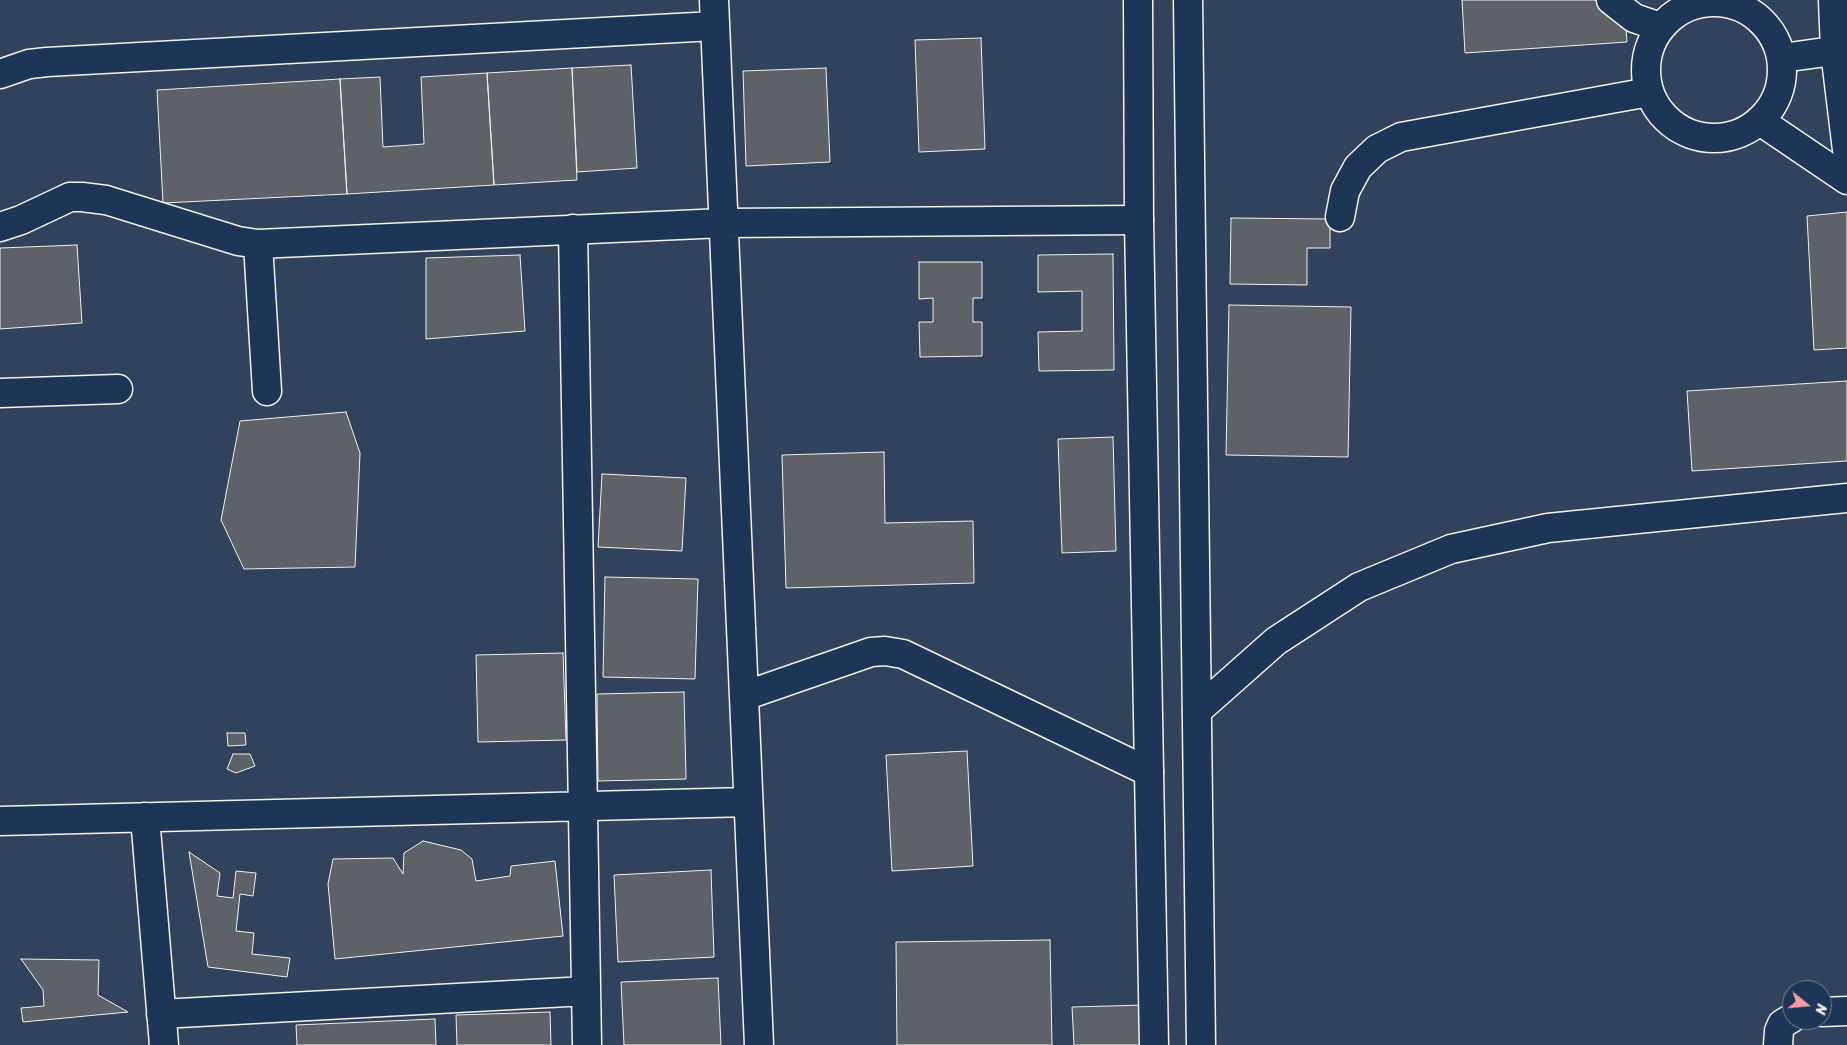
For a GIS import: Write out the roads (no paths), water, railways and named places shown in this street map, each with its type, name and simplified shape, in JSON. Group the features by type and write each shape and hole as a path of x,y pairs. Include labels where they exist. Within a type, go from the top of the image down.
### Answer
{"street":[{"path":"1138,0 1139,220 1154,1045"},
{"path":"1188,0 1201,1045"},
{"path":"1610,0 1634,18 1660,27"},
{"path":"1720,0 1742,6 1761,19 1775,37 1782,58 1782,81 1775,103 1760,121 1741,133 1720,139 1697,136 1676,128 1660,112 1649,92 1645,69 1649,47 1660,27 1676,12 1697,1 1720,0"},
{"path":"1833,0 1841,50 1847,150"},
{"path":"0,74 29,64 47,62 714,13 759,1045"},
{"path":"1782,58 1841,50"},
{"path":"1340,217 1345,191 1358,167 1378,149 1401,137 1649,92"},
{"path":"1760,121 1847,180"},
{"path":"0,227 21,220 70,197 94,197 238,241 258,244 723,222 1139,220"},
{"path":"573,229 587,1045"},
{"path":"258,244 267,390"},
{"path":"0,393 118,389"},
{"path":"1197,711 1276,641 1359,587 1450,549 1548,528 1847,498"},
{"path":"744,696 871,652 885,651 903,654 1149,772"},
{"path":"0,821 583,808 748,802"},
{"path":"145,817 164,1045"},
{"path":"162,1014 586,991"},
{"path":"1832,1012 1847,1011"},
{"path":"1778,1045 1779,1031 1782,1024"}]}
